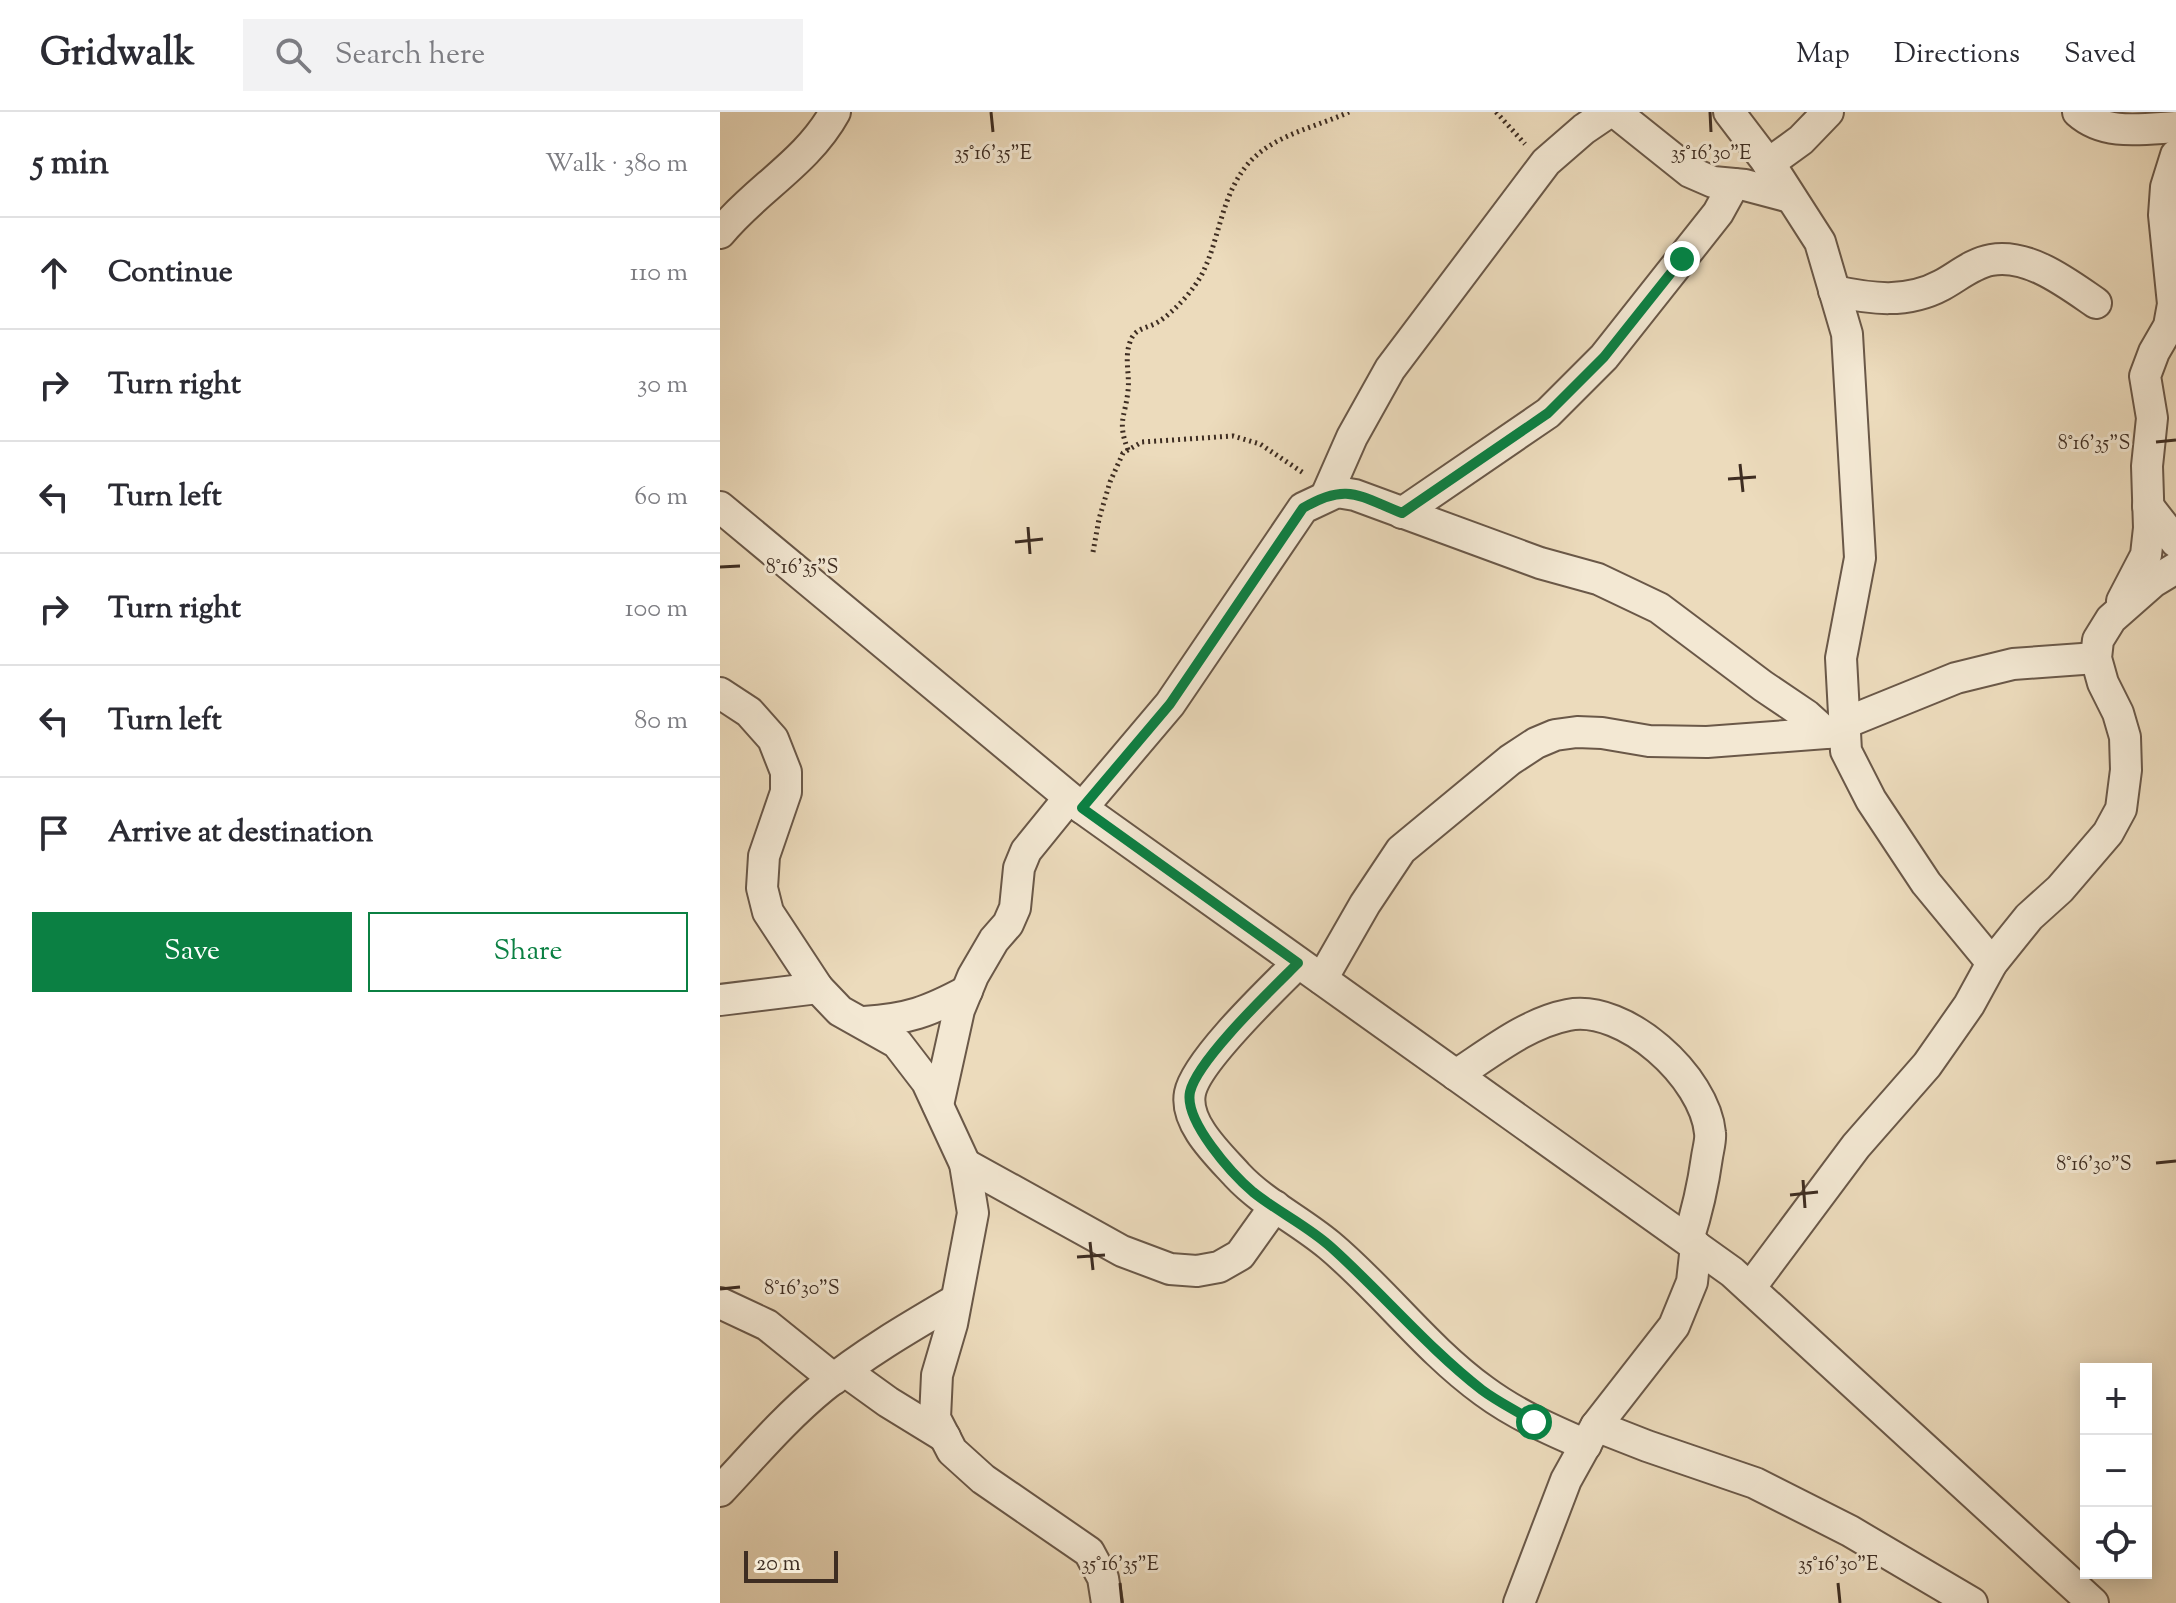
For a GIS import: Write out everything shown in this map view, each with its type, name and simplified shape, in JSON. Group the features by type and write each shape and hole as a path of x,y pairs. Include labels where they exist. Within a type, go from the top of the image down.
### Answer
{"street":[{"path":"720,233 740,209 780,178 822,135 835,112"},
{"path":"938,1105 959,1010 994,940 1008,924 1015,908 1019,868 1026,851 1170,704 1303,508 1329,488 1352,437 1390,369 1546,162 1584,129 1612,112 1690,172 1713,182 1790,197"},
{"path":"1729,112 1820,242 1847,334 1860,558 1841,658 1839,729 1846,751 1871,800 1926,883 1992,963"},
{"path":"1768,164 1801,140 1828,112"},
{"path":"2078,112 2090,123 2106,128 2176,127"},
{"path":"1750,1288 1856,1146 1927,1065 1969,1005 1992,963 2029,917 2060,889 2108,833 2121,809 2126,770 2125,737 2096,658 2098,640 2114,617 2146,555 2147,466 2152,418 2145,376 2169,326 2173,304 2164,215 2166,187 2176,155"},
{"path":"1402,513 1548,413 1604,357 1718,213 1734,184"},
{"path":"1834,291 1870,299 1903,298 1938,287 1990,260 2012,260 2038,268 2096,303"},
{"path":"1329,488 1540,563 1598,579 1659,608 1806,715 1839,729"},
{"path":"2148,506 2176,542"},
{"path":"720,507 1075,803 1732,1272 2093,1603"},
{"path":"2114,617 2153,582 2176,568"},
{"path":"1972,1603 1850,1531 1755,1483 1647,1446 1534,1422 1484,1391 1433,1347 1330,1246 1253,1192 1212,1146 1194,1120 1189,1094 1198,1072 1258,1003 1310,971 1365,904 1401,850 1510,760 1536,743 1555,735 1577,732 1649,741 1707,742 1839,729 1956,678 2013,664 2096,658"},
{"path":"720,693 749,712 773,739 786,772 786,792 764,856 762,888 768,912 818,988 840,1011 897,1043 927,1082 965,1164 973,1213 952,1324 937,1375 935,1418 952,1451 983,1479 1089,1552 1103,1578 1107,1603"},
{"path":"720,1000 818,988"},
{"path":"864,1022 901,1019 931,1011 967,991"},
{"path":"1456,1075 1533,1027 1570,1014 1609,1017 1659,1048 1681,1071 1702,1106 1711,1133 1692,1243 1692,1282 1674,1326 1591,1436 1566,1480 1519,1603"},
{"path":"965,1164 1122,1251 1170,1269 1197,1271 1219,1267 1240,1255 1275,1206"},
{"path":"720,1491 733,1456 775,1432 840,1375 887,1340 956,1300"},
{"path":"720,1303 767,1325 840,1375 945,1437"}],"path":[{"path":"1128,450 1121,427 1129,385 1127,359 1132,336 1140,329 1158,323 1202,276 1225,203 1247,165 1276,140 1349,112"},
{"path":"1496,112 1546,162"},
{"path":"1093,552 1110,482 1123,453 1142,442 1233,436 1260,444 1329,488"}],"route":[{"path":"1534,1422 1484,1391 1433,1347 1330,1246 1295,1218 1253,1192 1212,1146 1194,1120 1190,1106 1189,1094 1198,1072 1258,1003 1298,963 1082,808 1170,704 1303,508 1337,492 1355,495 1402,513 1548,413 1604,357 1682,259"}]}
